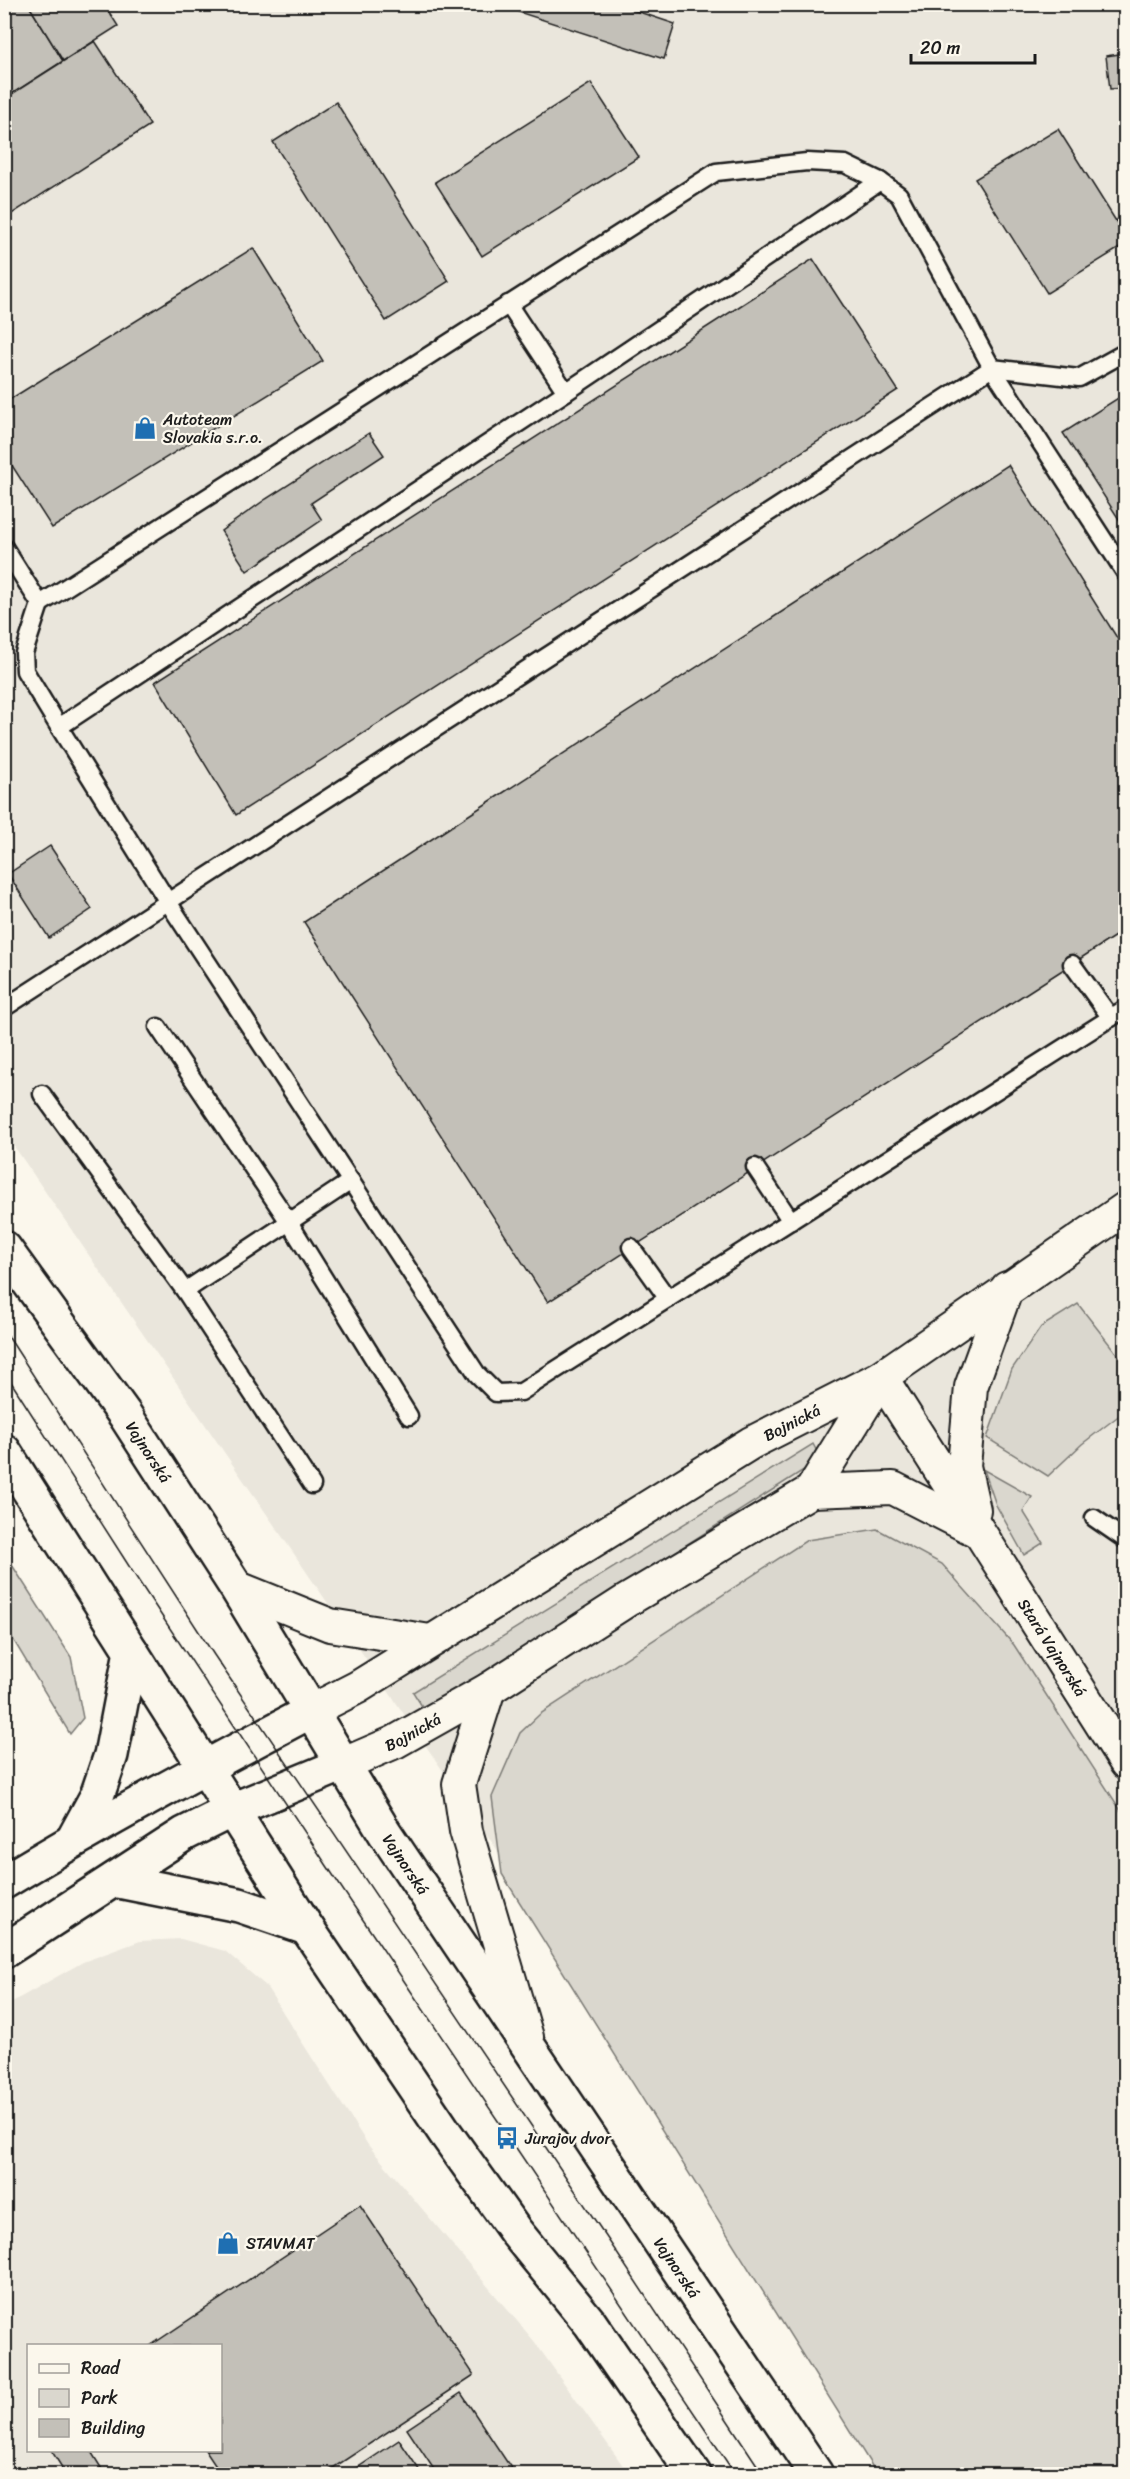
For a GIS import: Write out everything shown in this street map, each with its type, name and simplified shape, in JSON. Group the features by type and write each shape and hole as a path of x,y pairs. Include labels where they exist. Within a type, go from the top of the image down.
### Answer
{"main road":[{"name":"Vajnorská","path":"4,1248 125,1415 236,1587 385,1833 816,2475"},
{"path":"4,1451 307,1928 446,2134 516,2232 590,2323 694,2475"},
{"path":"73,1840 97,1796 111,1755 131,1651"},
{"name":"Bojnická","path":"4,1882 73,1840 311,1712"},
{"name":"Bojnická","path":"4,1951 184,1834 232,1810 344,1764"},
{"path":"114,1880 239,1905 307,1928"}],"street":[{"name":"Bojnická","path":"311,1712 358,1687 751,1443 881,1377 1007,1288 1125,1210"},
{"name":"Stará Vajnorská","path":"978,1532 964,1466 971,1387 1007,1288"},
{"name":"Bojnická","path":"344,1764 395,1743 489,1689 626,1601 811,1491 881,1377"},
{"name":"Stará Vajnorská","path":"881,1377 1125,1763"},
{"name":"Bojnická","path":"811,1491 893,1488 978,1532"},
{"path":"236,1587 330,1625 430,1641"},
{"path":"489,1689 459,1784 466,1831 531,2049"}],"lane":[{"path":"1072,964 1118,1013 521,1392 496,1393 477,1374 168,902 25,671 24,653 40,604 716,172 807,162 845,164 880,181 899,195 992,368 1125,574"},
{"path":"59,727 566,392 880,181"},
{"path":"508,304 566,392"},
{"path":"4,1008 992,368 1079,378 1125,352"},
{"path":"4,548 40,604"},
{"path":"158,1027 289,1222 409,1416"},
{"path":"42,1094 185,1291 312,1485"},
{"path":"755,1167 791,1221"},
{"path":"185,1291 351,1181"},
{"path":"631,1247 668,1299"},
{"path":"1094,1518 1125,1540"}],"shaded area":[{"path":"4,5 1125,5 1125,2474 507,1864 5,1133"},
{"name":"STAVMAT","path":"181,1939 225,1951 266,1986 368,2145 534,2341 629,2474 5,2474 5,2006 83,1962 140,1941"}],"green space":[{"path":"1078,1304 1125,1364 1125,1411 1082,1444 1048,1476 987,1438 1012,1369 1041,1327"},
{"path":"813,1444 821,1459 425,1711 413,1692"},
{"path":"984,1470 1032,1497 1023,1511 1043,1543 1024,1555 996,1505"},
{"path":"877,1529 942,1564 1014,1645 1125,1817 1125,2474 877,2474 502,1874 492,1797 520,1733 540,1714 807,1540"},
{"path":"5,1554 71,1657 83,1718 70,1734 5,1626"}],"building":[{"path":"4,4 28,4 63,61 4,99"},
{"path":"28,4 104,4 118,26 63,61"},
{"path":"494,4 615,4 675,24 664,59"},
{"path":"95,41 150,125 4,219 4,99"},
{"path":"1126,53 1126,88 1110,89 1106,56"},
{"path":"591,83 639,157 482,256 435,182"},
{"path":"336,102 449,281 386,321 273,142"},
{"path":"1058,129 1126,237 1126,244 1047,293 975,179"},
{"path":"253,248 323,361 52,528 4,453 4,403"},
{"path":"813,259 898,390 236,815 155,682"},
{"path":"1126,393 1126,530 1063,433"},
{"path":"369,433 384,455 311,503 322,520 247,571 221,531 266,499"},
{"path":"1008,465 1126,652 1126,929 548,1302 304,922"},
{"path":"50,846 92,909 49,938 8,874"},
{"path":"360,2205 474,2375 324,2474 221,2474 206,2452 222,2452 222,2344 153,2344"},
{"path":"461,2393 515,2474 437,2474 407,2429"},
{"path":"399,2440 422,2474 348,2474"},
{"path":"52,2452 91,2452 105,2474 66,2474"}],"tram line":[{"path":"4,1330 214,1655 611,2244 763,2474"},
{"path":"4,1371 136,1577 341,1887 735,2474"}],"place":[{"name":"Autoteam Slovakia s.r.o.","path":"145,428"},
{"name":"Jurajov dvor","path":"507,2138"},
{"name":"STAVMAT","path":"228,2243"}]}
